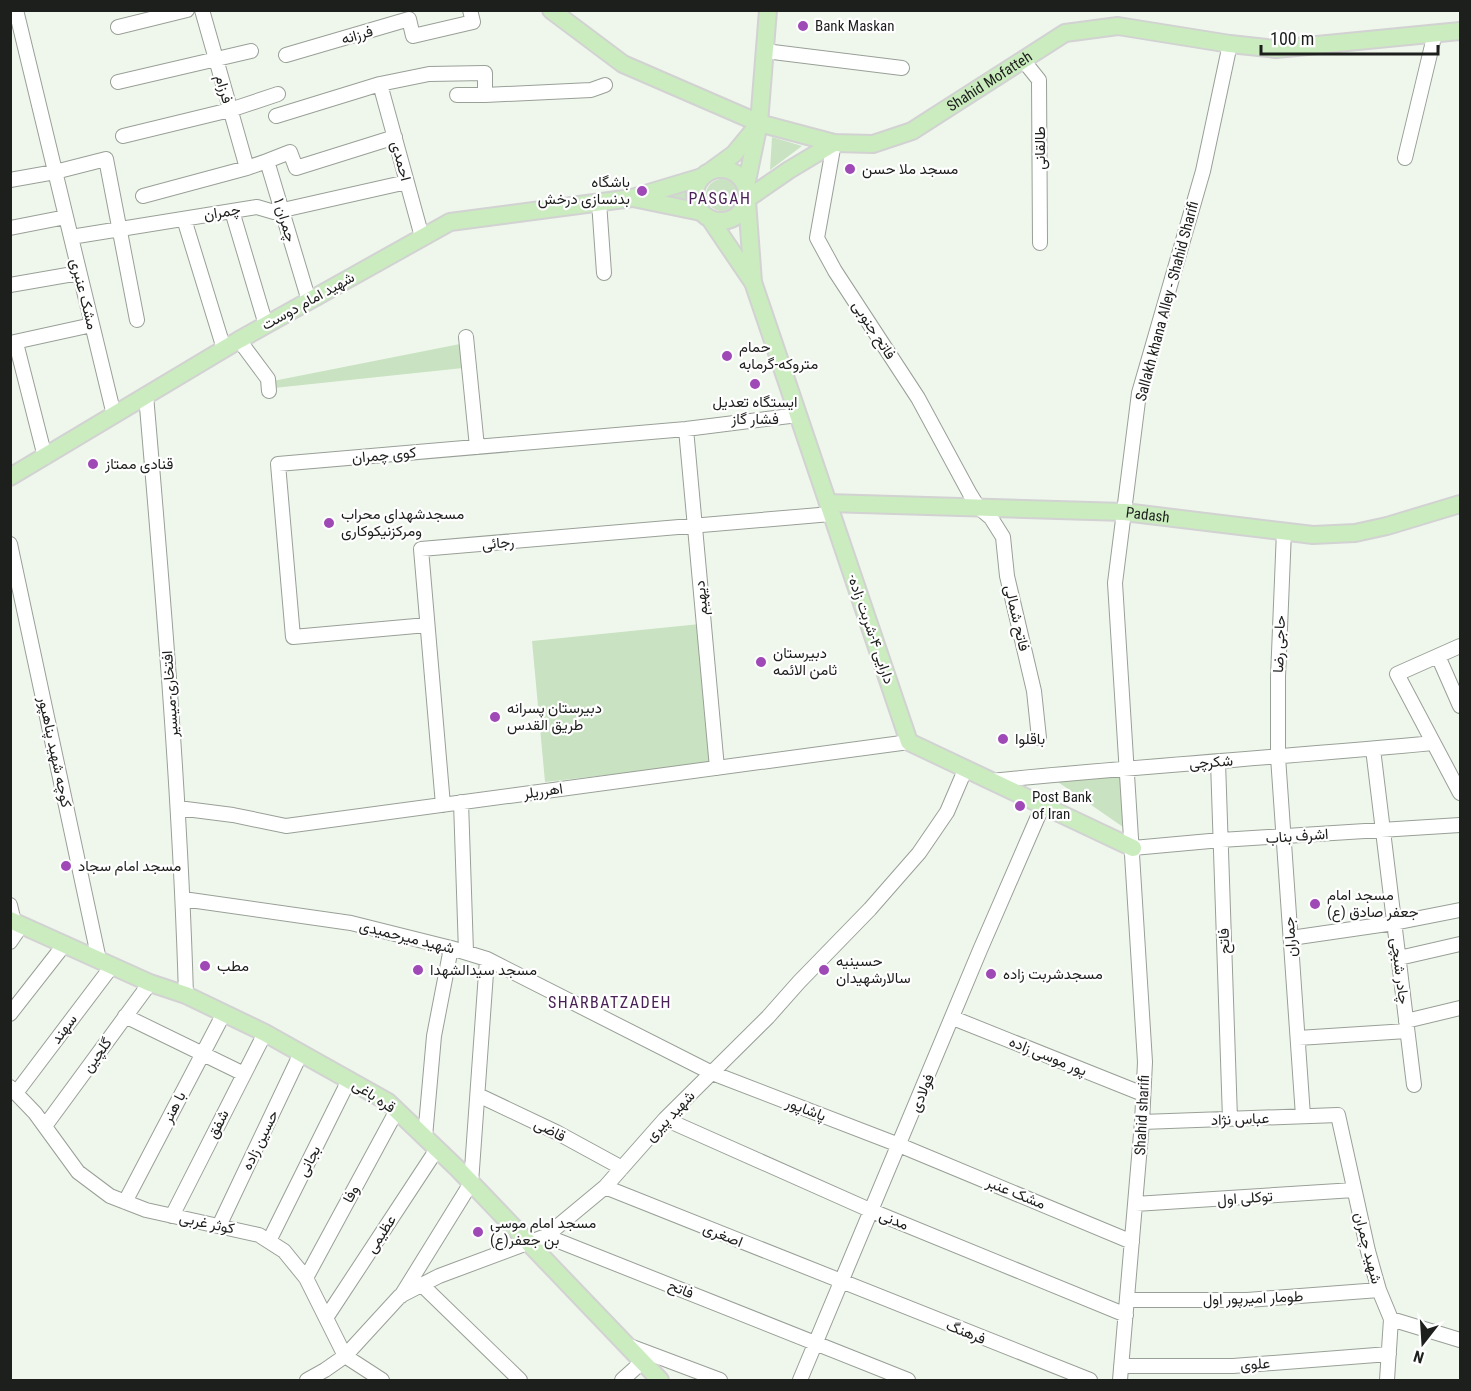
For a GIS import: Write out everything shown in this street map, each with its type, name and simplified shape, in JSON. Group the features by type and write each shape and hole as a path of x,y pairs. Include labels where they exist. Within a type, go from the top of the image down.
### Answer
{"main road":[{"name":"Shahid Mofatteh","path":"551,10 623,64 759,123 834,143 873,144 912,131 1065,33 1118,26 1276,49 1461,31"},
{"path":"632,198 726,221 733,219 744,208 759,123 768,10"},
{"path":"753,282 705,215 695,198 695,190 706,174 734,154 759,123"},
{"path":"747,195 834,143"},
{"path":"632,198 719,169 735,173 747,195 753,282"},
{"name":"شهید امام دوست","path":"10,477 231,345 450,222 632,198"},
{"name":"-دارایی ۴-شربت زاده","path":"753,282 909,742"},
{"name":"Padash","path":"830,508 978,507 1124,512 1313,535 1348,534 1387,526 1461,504"},
{"path":"909,742 1133,848"},
{"name":"قره باغی","path":"14,918 64,945 150,983 186,995 265,1033 388,1102 431,1143 660,1380"}],"street":[{"name":"مشک عنبری","path":"16,10 114,415"},
{"path":"118,27 187,10"},
{"name":"فرزام","path":"202,10 247,168"},
{"name":"فرزانه","path":"286,55 409,19 414,36 473,22 470,10"},
{"path":"1405,158 1435,33"},
{"name":"Sallakh khana Alley - Shahid Sharifi","path":"1133,848 1115,583 1139,393 1203,171 1230,44"},
{"path":"118,82 251,51"},
{"path":"765,51 902,68"},
{"name":"طالقانی","path":"1023,60 1039,80 1040,243"},
{"path":"276,116 380,84 429,74 484,74 485,95"},
{"name":"احمدی","path":"380,84 422,237"},
{"path":"457,95 591,90 605,85"},
{"path":"123,136 230,110 278,94"},
{"path":"143,196 247,168 290,152 296,168 395,137"},
{"name":"فاتح جنوبی","path":"834,143 817,238 835,271 918,398 978,507"},
{"path":"10,180 55,172 106,159 137,320"},
{"name":"چمران ۱","path":"267,161 309,301"},
{"name":"چمران","path":"71,237 257,207 274,212 407,182"},
{"path":"599,202 604,273"},
{"path":"232,211 266,325"},
{"path":"10,228 66,217"},
{"path":"184,219 231,345 268,379 269,391"},
{"path":"10,285 79,273"},
{"path":"45,457 13,343 92,325"},
{"path":"466,337 477,447"},
{"name":"افتخاری-میسیر","path":"146,395 172,712 186,995"},
{"name":"کوی چمران","path":"427,625 293,637 278,464 686,429 798,415"},
{"name":"دیهیم","path":"686,429 717,768"},
{"name":"فاتح شمالی","path":"978,507 991,518 1003,537 1007,576 1034,691 1039,738"},
{"name":"رجائی","path":"442,805 421,549 694,525 830,508"},
{"name":"حاجی رضا","path":"1278,757 1278,677 1284,531"},
{"name":"کوچه شهید پناهپور","path":"10,544 105,963"},
{"path":"1461,646 1397,674 1461,793"},
{"path":"1438,656 1461,706"},
{"name":"اهرریلر","path":"178,808 233,815 286,826 909,742"},
{"name":"شکرچی","path":"989,781 1127,767 1218,762 1433,744"},
{"name":"چادر شبچی","path":"1373,749 1414,1085"},
{"name":"جماران","path":"1278,757 1303,1116"},
{"name":"فاتح","path":"1218,762 1230,1119"},
{"name":"شهید پیری","path":"311,1379 345,1356 400,1296 526,1242 546,1236 605,1187 665,1119 768,1017 870,909 919,853 947,812 965,770"},
{"path":"461,802 466,952"},
{"name":"فولادی","path":"800,1380 1043,806"},
{"name":"اشرف بناب","path":"1133,848 1221,840 1461,825"},
{"name":"Shahid sharifi","path":"1120,1380 1136,1204 1143,1094 1144,1052 1133,848"},
{"name":"شهید میرحمیدی","path":"183,899 351,922 466,952 487,959 712,1072"},
{"path":"1291,938 1394,923 1461,910"},
{"path":"10,942 14,918"},
{"path":"1399,958 1461,944"},
{"path":"10,1014 64,945"},
{"name":"عظیمی","path":"326,1318 431,1143 434,1036 451,948"},
{"path":"400,1296 471,1184 487,959"},
{"name":"سهند","path":"13,1090 105,963"},
{"name":"گلچین","path":"45,1126 150,983"},
{"path":"1298,1038 1407,1026 1461,1008"},
{"name":"با هنر","path":"124,1202 224,1013"},
{"path":"125,1016 244,1074"},
{"name":"پور موسی زاده","path":"953,1018 1143,1094"},
{"name":"شفق","path":"172,1216 265,1033"},
{"name":"حسین زاده","path":"219,1226 301,1053"},
{"name":"پاشاپور","path":"712,1072 899,1145"},
{"name":"بجانی","path":"269,1241 349,1080"},
{"name":"کوثر غربی","path":"13,1090 45,1126 78,1172 110,1196 146,1210 259,1234 285,1251 306,1278 345,1356"},
{"name":"قاضی","path":"478,1095 556,1132 622,1168"},
{"name":"وفا","path":"306,1278 397,1110"},
{"name":"عباس نژاد","path":"1142,1122 1338,1115"},
{"name":"شهید چمران","path":"1338,1115 1368,1251 1379,1290 1391,1319 1387,1380"},
{"name":"مدنی","path":"665,1119 872,1211 1126,1315"},
{"name":"مشک عنبر","path":"899,1145 1132,1242"},
{"name":"اصغری","path":"605,1187 842,1283"},
{"name":"توکلی اول","path":"1136,1204 1354,1190"},
{"name":"فاتح","path":"546,1236 908,1380"},
{"name":"فرهنگ","path":"842,1283 1090,1380"},
{"path":"422,1285 520,1380"},
{"name":"طومار امیرپور اول","path":"1127,1300 1247,1300 1379,1290"},
{"path":"1391,1319 1461,1340"},
{"path":"625,1344 720,1380"},
{"name":"علوی","path":"1121,1366 1233,1366 1389,1354"},
{"path":"345,1356 382,1380"},
{"path":"622,1380 642,1362"}],"green space":[{"path":"772,137 802,146 770,170"},
{"path":"722,179 733,184 738,195 733,206 722,211 711,206 706,195 711,184"},
{"path":"692,188 692,203 658,198"},
{"path":"460,344 463,368 274,388 273,381"},
{"path":"700,624 714,763 545,782 532,641"},
{"path":"1120,774 1123,827 1055,780"}],"place":[{"name":"Bank Maskan","path":"803,26"},
{"name":"مسجد ملا حسن","path":"850,169"},
{"name":"باشگاه بدنسازی درخش","path":"642,191"},
{"name":"حمام متروکه-گرمابه","path":"727,356"},
{"name":"ایستگاه تعدیل فشار گاز","path":"755,384"},
{"name":"قنادی ممتاز","path":"93,464"},
{"name":"مسجدشهدای محراب ومرکزنیکوکاری","path":"329,523"},
{"name":"دبیرستان ثامن الائمه","path":"761,662"},
{"name":"دبیرستان پسرانه طریق القدس","path":"495,717"},
{"name":"باقلوا","path":"1003,739"},
{"name":"Post Bank of Iran","path":"1020,806"},
{"name":"مسجد امام سجاد","path":"66,866"},
{"name":"مسجد امام جعفر صادق (ع)","path":"1315,904"},
{"name":"مطب","path":"205,966"},
{"name":"مسجد سیدالشهدا","path":"418,970"},
{"name":"حسینیه سالارشهیدان","path":"824,970"},
{"name":"مسجدشربت زاده","path":"991,974"},
{"name":"مسجد امام موسی بن جعفر(ع)","path":"478,1232"}],"district":[{"name":"PASGAH","path":"720,198"},
{"name":"SHARBATZADEH","path":"610,1002"}]}
